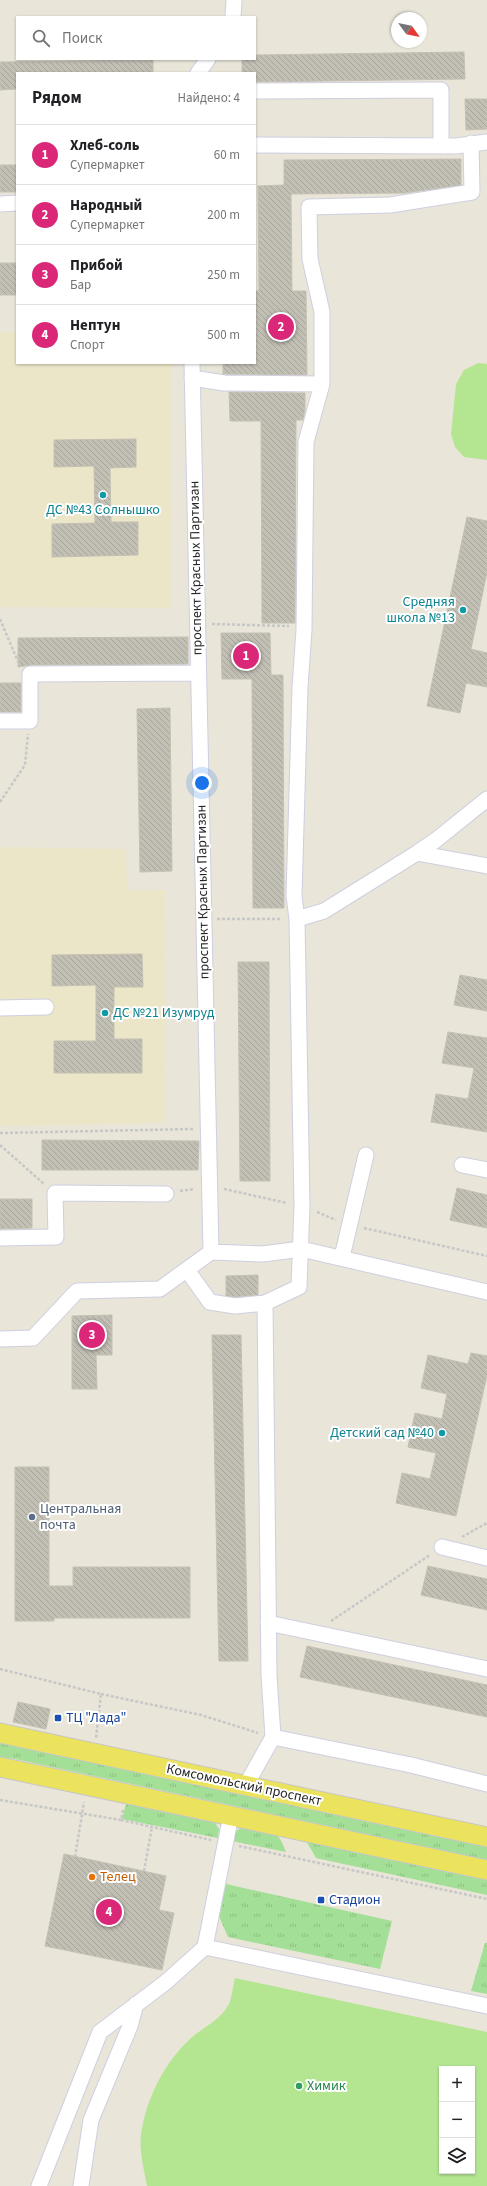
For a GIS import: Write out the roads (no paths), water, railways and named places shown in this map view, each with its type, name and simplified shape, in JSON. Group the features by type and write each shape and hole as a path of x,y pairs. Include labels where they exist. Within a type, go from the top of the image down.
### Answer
{"main road":[{"name":"Комсомольский проспект","path":"0,1733 487,1837"},
{"path":"2,1770 231,1815 487,1870"}],"street":[{"path":"233,16 234,0"},
{"path":"199,72 207,60"},
{"path":"256,91 440,90 441,146"},
{"path":"256,145 441,146 487,142"},
{"path":"187,1270 210,1302 235,1306 265,1304 299,1288 302,1206 297,920 294,896 300,688 304,627 306,442 322,384 322,312 310,259 309,206 390,204 472,192 470,143"},
{"path":"0,204 16,204"},
{"name":"проспект Красных Партизан","path":"192,364 211,1252"},
{"path":"192,378 224,383 322,384"},
{"path":"0,721 30,721 30,674 198,673"},
{"path":"297,920 324,910 417,853 436,840 487,799"},
{"path":"417,853 487,866"},
{"path":"0,1008 46,1007"},
{"path":"342,1257 366,1155"},
{"path":"462,1165 487,1170"},
{"path":"0,1238 56,1237 55,1193 166,1194"},
{"path":"0,1339 33,1338 77,1291 160,1289 211,1252 263,1254 301,1249 342,1257 487,1292"},
{"path":"246,1785 273,1737 268,1623 265,1304"},
{"path":"442,1547 487,1558"},
{"path":"268,1623 487,1669"},
{"path":"273,1737 411,1765 487,1784"},
{"path":"39,2186 100,2032 166,1982 205,1947 231,1815"},
{"path":"205,1947 487,2006"},
{"path":"81,2186 91,2120 130,2026 136,2004"}],"place":[{"name":"Народный","path":"281,327"},
{"name":"ДС №43 Солнышко","path":"103,495"},
{"name":"Средняя школа №13","path":"463,610"},
{"name":"Хлеб-соль","path":"246,656"},
{"name":"ДС №21 Изумруд","path":"105,1013"},
{"name":"Прибой","path":"92,1335"},
{"name":"Детский сад №40","path":"442,1433"},
{"name":"Центральная почта","path":"32,1517"},
{"name":"ТЦ \"Лада\"","path":"58,1718"},
{"name":"Телец","path":"92,1877"},
{"name":"Стадион","path":"321,1900"},
{"name":"Нептун","path":"109,1912"},
{"name":"Химик","path":"299,2086"}]}
